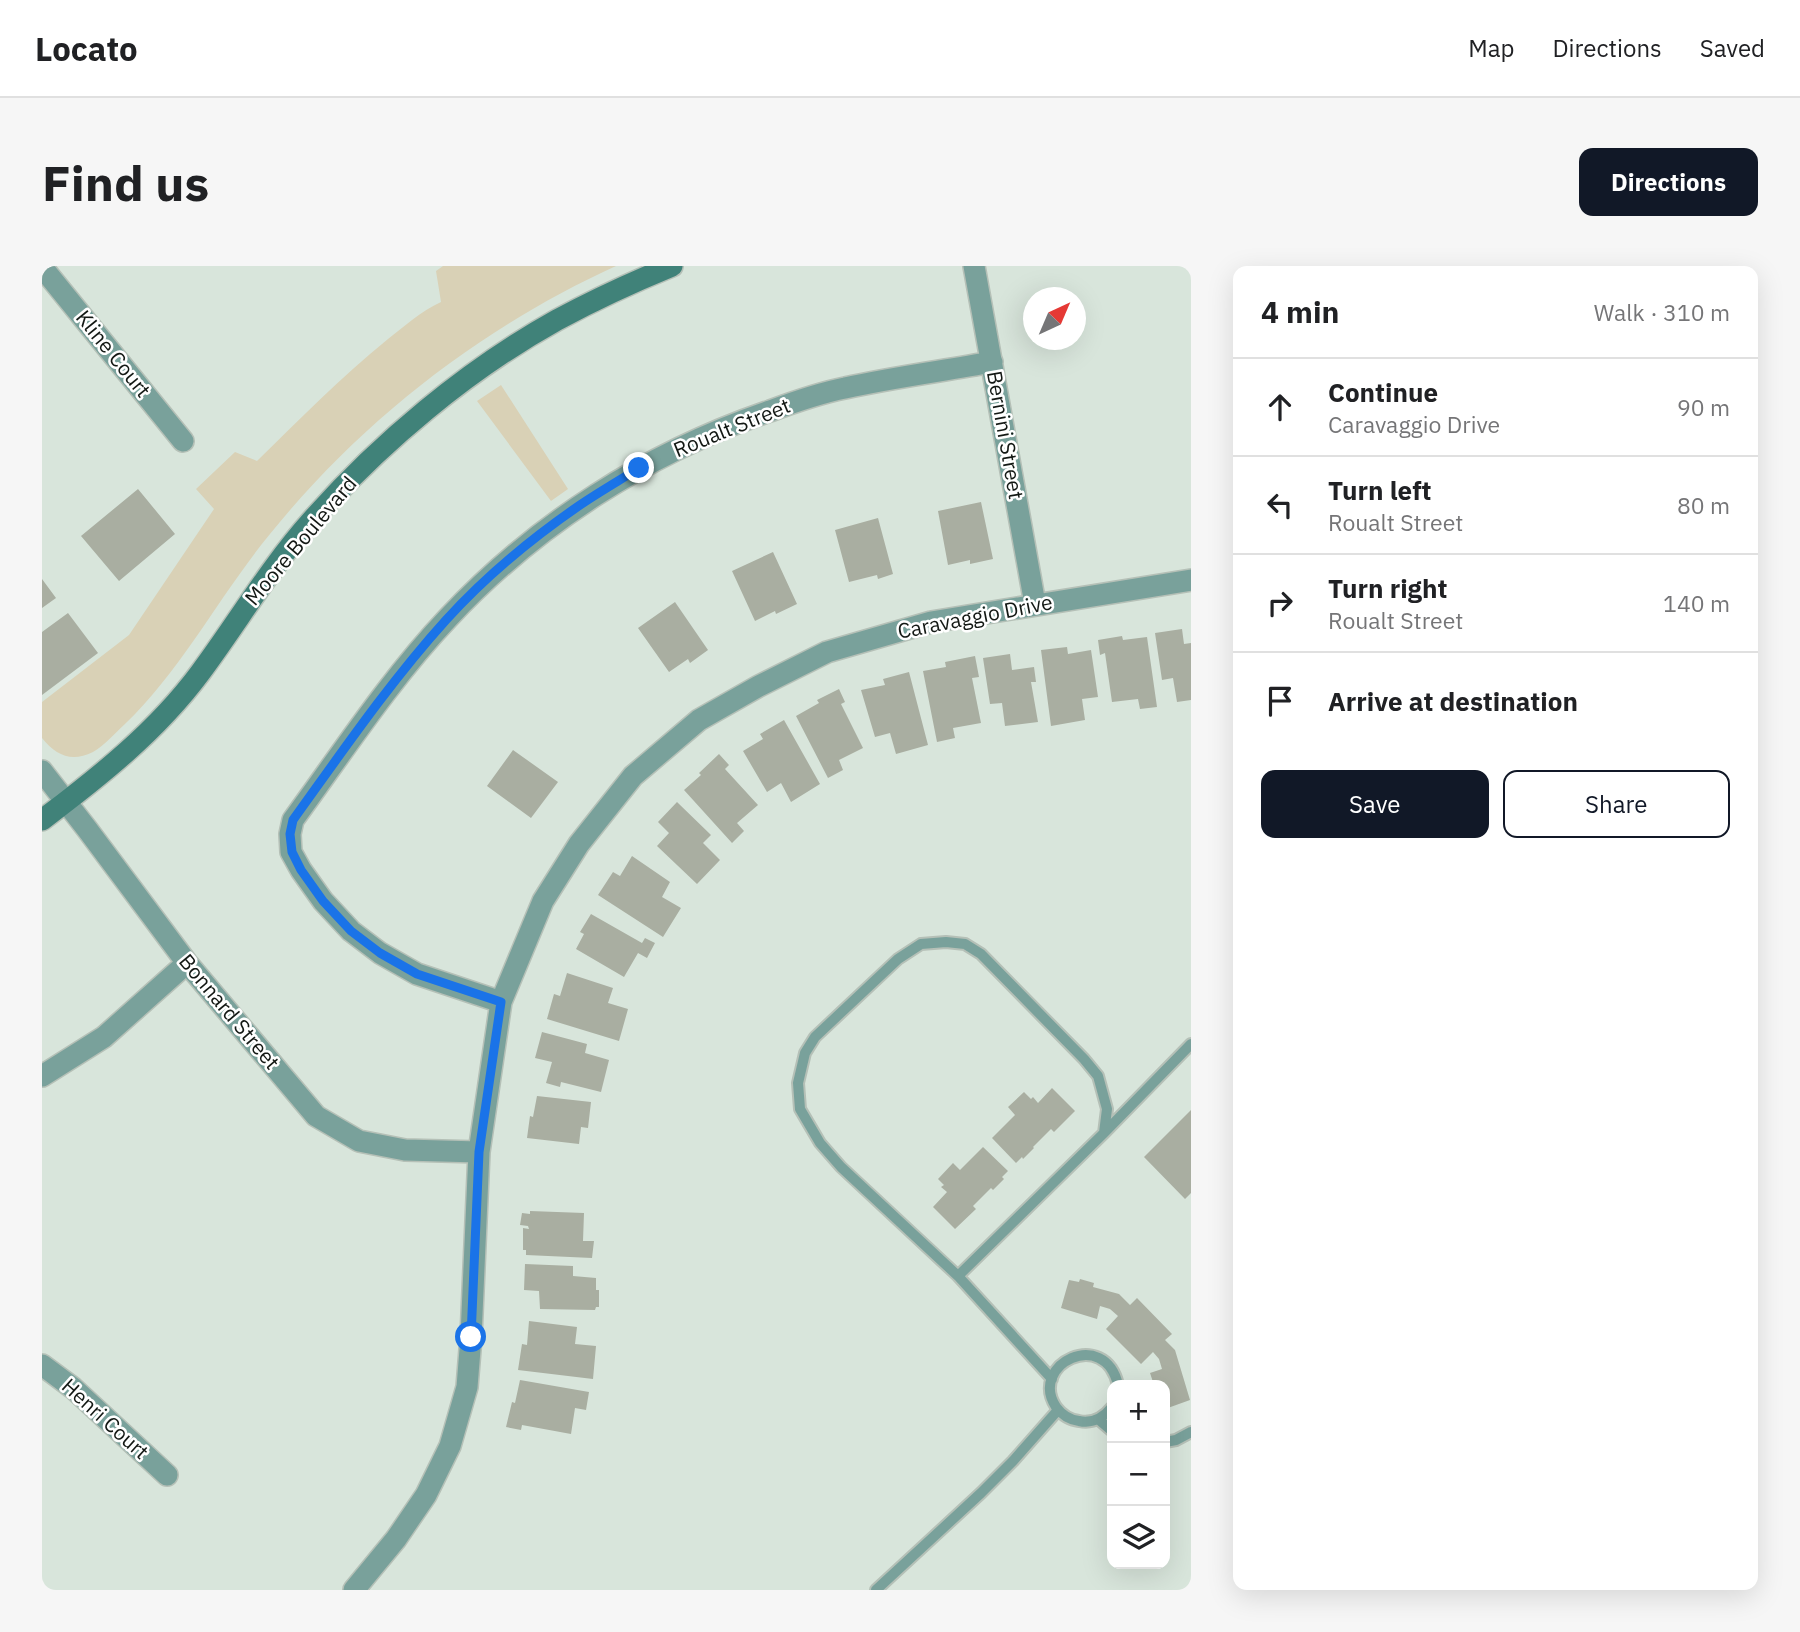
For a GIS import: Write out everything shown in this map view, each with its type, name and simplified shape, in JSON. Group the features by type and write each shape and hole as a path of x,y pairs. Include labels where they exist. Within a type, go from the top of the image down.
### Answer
{"street":[{"name":"Moore Boulevard","path":"42,820 143,738 169,711 200,674 282,556 335,495 388,443 459,385 524,340 590,303 672,266"},
{"name":"Bernini Street","path":"974,266 1035,604"},
{"name":"Kline Court","path":"42,267 183,442"},
{"name":"Roualt Street","path":"501,1002 417,974 380,953 351,931 323,901 292,852 290,834 293,820 416,654 489,577 580,505 639,468 691,442 800,400 844,388 992,362"},
{"name":"Caravaggio Drive","path":"354,1590 396,1539 426,1495 450,1446 467,1387 479,1152 501,1002 543,901 579,844 633,776 699,720 827,652 931,622 1191,580"},
{"name":"Bonnard Street","path":"42,771 187,963 316,1116 359,1141 405,1150 479,1152"},
{"path":"42,1076 104,1037 187,963"},
{"name":"Henri Court","path":"42,1365 73,1388 167,1475"}],"lane":[{"path":"1052,1379 958,1276 841,1167 820,1143 800,1109 798,1083 805,1053 815,1037 898,959 921,944 965,944 981,954 1098,1076 1107,1109 1104,1133"},
{"path":"958,1276 1191,1044"},
{"path":"1107,1413 1087,1422 1066,1417 1058,1410 1053,1400 1052,1379 1065,1360 1087,1355 1108,1364 1116,1380"},
{"path":"876,1590 981,1493 1058,1410"},
{"path":"1098,1419 1107,1427"},
{"path":"1170,1441 1191,1432"}],"shaded area":[{"path":"443,266 616,266 566,290 518,318 427,380 385,415 306,492 270,534 183,656 125,724 93,752 78,757 58,753 42,738 42,702 129,635 214,509 196,489 235,452 257,461 371,353 413,319 441,302 436,271"},
{"path":"501,385 568,489 551,501 477,401"}],"building":[{"path":"138,489 175,534 119,581 81,536"},
{"path":"981,502 993,559 948,565 938,511"},
{"path":"878,518 893,574 878,579 877,575 849,582 835,530"},
{"path":"773,552 797,604 755,621 732,571"},
{"path":"42,579 56,598 42,608"},
{"path":"675,602 708,650 690,663 688,659 669,672 638,628"},
{"path":"68,613 98,653 42,695 42,632"},
{"path":"1182,629 1184,644 1191,643 1191,700 1177,702 1173,678 1162,680 1155,633"},
{"path":"1122,636 1123,640 1147,637 1157,707 1140,709 1138,699 1112,702 1105,653 1100,655 1098,640"},
{"path":"1067,647 1068,654 1091,650 1098,697 1082,699 1085,720 1051,726 1041,650"},
{"path":"1010,654 1012,670 1034,667 1036,682 1031,682 1038,722 1005,726 1002,703 990,704 983,658"},
{"path":"975,656 979,677 972,678 981,723 953,728 955,738 937,742 923,671 946,667 945,662"},
{"path":"909,672 928,745 896,754 890,733 875,737 861,690 885,685 883,679"},
{"path":"839,689 845,702 841,704 863,748 839,760 843,770 828,778 796,716 819,703 817,700"},
{"path":"784,720 820,784 791,802 781,783 767,792 743,751 763,739 760,734"},
{"path":"513,750 558,782 531,818 487,786"},
{"path":"719,754 729,765 725,769 758,805 737,823 744,831 732,843 684,790"},
{"path":"677,802 711,835 703,843 720,860 697,884 657,846 669,833 658,822"},
{"path":"632,856 670,882 662,897 681,908 663,937 598,895 613,872 620,876"},
{"path":"591,914 642,943 645,938 655,943 647,958 638,953 624,977 576,949 584,934 580,932"},
{"path":"567,973 613,988 608,1003 628,1009 619,1041 547,1019 554,994 560,996"},
{"path":"542,1032 587,1044 585,1053 609,1060 601,1092 561,1082 560,1087 546,1083 552,1062 535,1058"},
{"path":"1052,1088 1075,1111 1054,1132 1051,1129 1016,1163 992,1138 1015,1115 1008,1107 1024,1092 1038,1103"},
{"path":"537,1096 591,1102 588,1128 581,1127 579,1144 527,1138 530,1116 533,1117"},
{"path":"1191,1110 1191,1193 1185,1199 1144,1157"},
{"path":"983,1147 1008,1171 1002,1177 1004,1179 973,1206 976,1209 955,1229 933,1207 947,1192 938,1179 953,1163 960,1170"},
{"path":"530,1211 584,1213 583,1241 594,1241 592,1258 526,1255 526,1250 523,1250 523,1228 529,1229 528,1226 520,1225 522,1213 530,1214"},
{"path":"525,1264 573,1266 573,1276 596,1278 599,1307 595,1310 540,1309 539,1291 524,1290"},
{"path":"1080,1279 1094,1283 1093,1287 1119,1294 1130,1305 1137,1298 1172,1334 1165,1340 1175,1350 1190,1400 1170,1407 1170,1380 1152,1380 1150,1373 1162,1369 1159,1359 1153,1352 1141,1364 1106,1329 1118,1316 1110,1309 1100,1306 1097,1319 1061,1308 1069,1280 1079,1282"},
{"path":"529,1321 577,1327 575,1344 596,1346 593,1379 518,1370 522,1344 527,1345"},
{"path":"520,1380 589,1392 586,1410 575,1408 571,1434 522,1425 521,1430 506,1427"}],"route":[{"path":"471,1337 479,1152 501,1002 417,974 380,953 351,931 323,901 301,870 292,852 290,834 293,820 416,654 448,618 489,577 534,540 580,505 639,468"}]}
